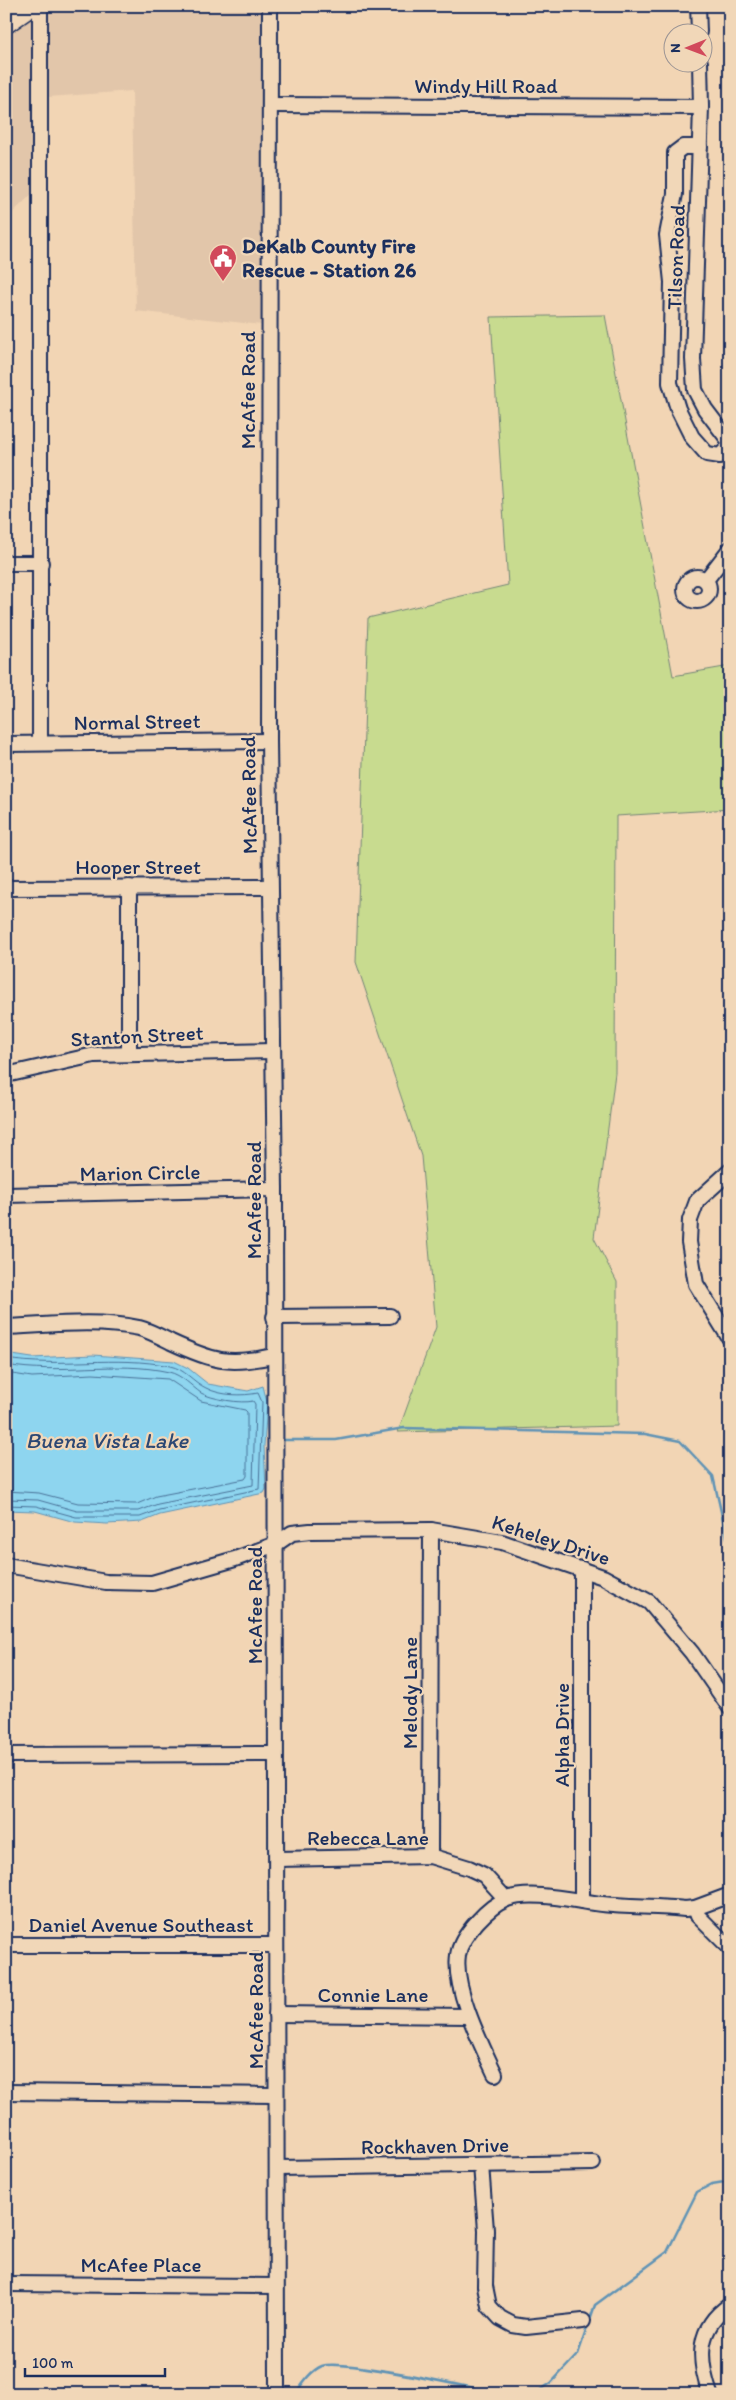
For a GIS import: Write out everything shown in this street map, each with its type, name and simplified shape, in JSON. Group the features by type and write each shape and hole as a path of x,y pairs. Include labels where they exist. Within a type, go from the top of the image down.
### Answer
{"main road":[{"path":"6,24 32,6"}],"street":[{"path":"40,6 40,743"},
{"name":"McAfee Road","path":"270,6 268,741 275,1190 273,1356 276,1544 276,2095 278,2168 276,2393"},
{"path":"698,6 699,22"},
{"name":"Tilson Road","path":"700,72 700,147 692,359 695,390 705,409 730,442"},
{"name":"Windy Hill Road","path":"270,105 701,107"},
{"path":"700,147 683,147 674,153 675,194 667,235 672,282 670,383 678,410 692,438 707,454 720,456 730,446"},
{"path":"706,580 730,549"},
{"path":"6,563 41,563"},
{"name":"Normal Street","path":"6,744 268,741"},
{"path":"129,887 129,1053"},
{"name":"Hooper Street","path":"6,888 270,887"},
{"name":"Stanton Street","path":"6,1075 94,1055 273,1051"},
{"path":"730,1171 697,1201 690,1220 689,1242 696,1284 730,1340"},
{"name":"Marion Circle","path":"6,1196 275,1190"},
{"path":"274,1317 390,1316"},
{"path":"6,1327 96,1323 125,1326 142,1329 204,1357 216,1360 248,1362 273,1356"},
{"name":"Keheley Drive","path":"6,1565 106,1582 152,1583 235,1559 276,1544 292,1533 310,1531 431,1530 502,1542 582,1569 619,1584 649,1602 692,1653 730,1708"},
{"name":"Melody Lane","path":"430,1856 431,1530"},
{"name":"Alpha Drive","path":"582,1569 582,1901"},
{"path":"6,1755 275,1754"},
{"name":"Rebecca Lane","path":"277,1858 430,1856 469,1868 484,1875 506,1899"},
{"path":"495,2074 469,2016 459,1973 458,1955 467,1934 488,1909 506,1899 534,1897 664,1908 695,1908 730,1895"},
{"path":"695,1908 698,1916 730,1948"},
{"name":"Daniel Avenue Southeast","path":"6,1944 276,1945"},
{"name":"Connie Lane","path":"276,2014 469,2016"},
{"path":"6,2092 276,2095"},
{"name":"Rockhaven Drive","path":"278,2168 592,2163"},
{"path":"481,2165 486,2230 485,2286 490,2306 500,2318 513,2325 526,2327 583,2321"},
{"name":"McAfee Place","path":"6,2284 276,2286"},
{"path":"710,2394 703,2372 702,2345 709,2326 722,2310 730,2305"}],"shaded area":[{"path":"6,6 271,6 271,326 136,311 132,91 34,98 36,190 6,219"}],"green space":[{"path":"605,315 673,676 730,666 730,809 616,816 615,1073 594,1238 617,1282 617,1426 398,1432 436,1327 421,1156 356,962 368,618 508,585 491,317"}],"water":[{"name":"Buena Vista Lake","path":"6,1354 32,1358 93,1355 174,1361 188,1368 208,1384 248,1391 263,1386 267,1402 264,1446 266,1489 264,1493 160,1515 142,1522 107,1524 75,1522 35,1511 6,1510"}],"waterway":[{"path":"281,1440 336,1440 404,1428 645,1434 680,1441 713,1476 727,1538 730,1541"},
{"path":"521,2394 536,2393 551,2383 578,2354 595,2305 667,2252 697,2192 712,2184 730,2181"},
{"path":"295,2394 314,2371 322,2366 334,2365 354,2366 408,2375 501,2394"}],"place":[{"name":"DeKalb County Fire Rescue - Station 26","path":"223,282"}]}
